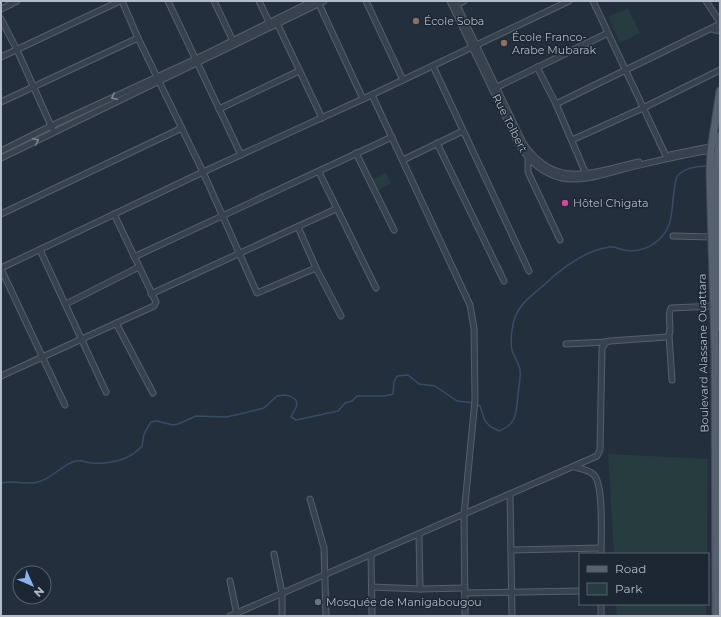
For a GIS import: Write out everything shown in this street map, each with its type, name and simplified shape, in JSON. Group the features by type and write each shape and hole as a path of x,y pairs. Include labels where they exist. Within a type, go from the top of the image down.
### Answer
{"main road":[{"name":"Boulevard Alassane Ouattara","path":"716,616 718,581 718,306 716,218 713,174 720,91"},
{"name":"Boulevard Alassane Ouattara","path":"715,150 720,136"},
{"name":"Boulevard Alassane Ouattara","path":"716,218 711,237 720,328"}],"street":[{"path":"1,8 17,1"},
{"path":"1,57 121,1 203,172 257,293 316,268"},
{"path":"168,1 241,155"},
{"path":"214,1 233,41"},
{"path":"259,1 270,24"},
{"path":"1,151 51,126 197,61 313,1"},
{"path":"276,21 318,2 324,1"},
{"path":"366,1 403,80"},
{"path":"453,3 464,1"},
{"path":"65,405 1,268 203,172 372,95 569,1"},
{"path":"593,1 666,156"},
{"path":"556,104 712,29 720,23 706,1"},
{"path":"318,2 363,99"},
{"name":"Rue Tolbert","path":"453,3 497,87 523,143 532,155 543,165 558,172 586,174 666,156 715,150"},
{"path":"1,19 17,50 53,132"},
{"path":"276,21 322,118"},
{"path":"197,61 233,41 270,24"},
{"path":"712,29 720,32"},
{"path":"497,87 608,33"},
{"path":"1,102 138,38"},
{"name":"Rue Tolbert","path":"475,46 519,145 528,158 536,165 550,173 564,178 587,178 669,158 715,150"},
{"path":"433,66 529,272"},
{"path":"537,67 556,104 586,174"},
{"path":"572,140 643,108 720,70"},
{"path":"220,109 299,71"},
{"path":"1,158 158,79"},
{"path":"372,95 470,305 474,328 475,400 464,515 465,616"},
{"path":"1,214 182,128"},
{"path":"403,160 463,131"},
{"path":"134,257 392,137"},
{"path":"437,143 504,281"},
{"path":"356,153 394,230"},
{"path":"528,158 528,172 560,240"},
{"path":"319,172 376,288"},
{"path":"151,294 336,209"},
{"path":"2,374 154,306 156,302 114,214"},
{"path":"298,227 316,268 341,316"},
{"path":"673,236 711,237"},
{"path":"40,250 106,392"},
{"path":"66,304 139,267"},
{"path":"672,380 669,335 669,314 671,308 718,306"},
{"path":"116,323 153,393"},
{"path":"566,344 667,337 669,335"},
{"path":"230,616 592,459 599,454 602,348 606,342"},
{"path":"511,550 601,551 600,496 598,482 595,475 588,470 573,467"},
{"path":"510,495 512,616"},
{"path":"310,499 324,548 326,616"},
{"path":"419,534 420,589"},
{"path":"274,554 282,593 282,616"},
{"path":"371,555 372,616"},
{"path":"230,581 237,614"},
{"path":"372,587 512,593 579,591"},
{"path":"601,605 601,616"}],"green space":[{"path":"628,8 640,33 620,43 608,17"},
{"path":"386,173 391,183 377,191 371,180"},
{"path":"608,454 708,459 707,553 614,553"},
{"path":"616,605 706,605 706,616 617,616"}],"waterway":[{"path":"1,483 38,482 48,478 66,465 76,461 105,463 125,458 137,451 142,446 144,434 151,422 157,421 173,425 196,416 226,417 264,408 277,396 284,395 290,396 296,400 297,405 291,417 296,420 338,411 345,403 352,401 357,396 384,396 393,394 394,382 397,376 408,375 419,384 435,386 457,401 475,403 480,406 485,421 491,427 499,431 510,425 516,411 520,370 512,350 511,338 515,317 521,307 559,272 574,261 591,252 611,247 635,251 646,248 660,239 668,227 672,214 675,182 678,175 690,168 708,166"}],"place":[{"name":"École Soba","path":"416,21"},
{"name":"École Franco- Arabe Mubarak","path":"504,43"},
{"name":"Hôtel Chigata","path":"565,203"},
{"name":"Mosquée de Manigabougou","path":"318,602"}]}
